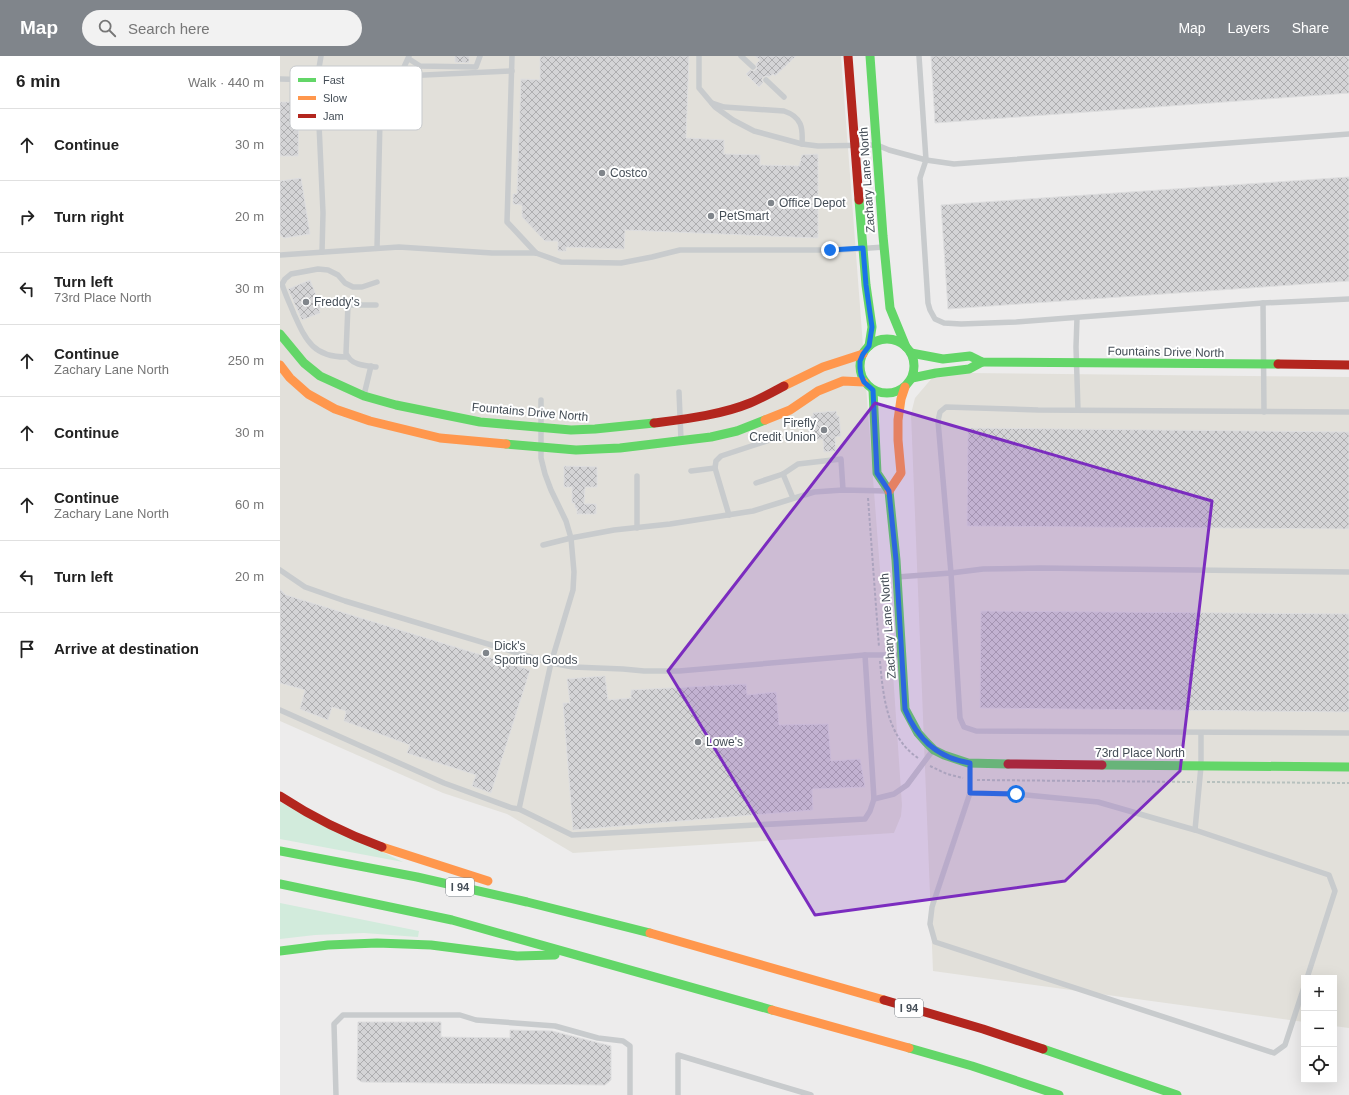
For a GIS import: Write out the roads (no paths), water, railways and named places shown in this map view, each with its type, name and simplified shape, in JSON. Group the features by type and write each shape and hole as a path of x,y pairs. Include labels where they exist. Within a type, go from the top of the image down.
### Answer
{"main road":[{"name":"Zachary Lane North","path":"848,56 866,285 872,327 869,346"},
{"name":"Zachary Lane North","path":"870,56 890,308 908,350"},
{"name":"Fountains Drive North","path":"280,334 304,363 320,376 364,396 396,405 480,422 572,430 680,420 708,415 750,403 823,367 863,354"},
{"path":"884,339 895,341 908,350 914,362 914,370 912,378 905,387 898,392 889,394 873,390 864,382 861,375 860,361 869,346 884,339"},
{"name":"Fountains Drive North","path":"908,350 943,359 970,356 982,362 1349,365"},
{"name":"Fountains Drive North","path":"912,378 969,369 982,362"},
{"path":"280,366 290,378 308,394 335,409 370,421 440,438 576,450 620,448 711,437 737,431 790,410 818,391 843,381 864,382"},
{"path":"889,491 901,473 896,428 898,410 905,387"},
{"name":"Zachary Lane North","path":"873,390 877,473 889,491 903,655 905,709 911,724 920,736 934,749"},
{"name":"73rd Place North","path":"934,749 960,762 970,763 1349,767"},
{"path":"280,796 323,822 366,840 409,856 498,885"},
{"name":"I 94","path":"280,851 432,881 638,929 983,1030 1177,1095"},
{"path":"280,884 452,920 972,1066 1059,1095"},
{"path":"513,889 638,929"},
{"path":"280,951 328,945 377,943 431,945 517,956 579,955"}],"lane":[{"path":"319,66 320,56"},
{"path":"422,66 476,67 480,56"},
{"path":"512,56 507,222 536,253"},
{"path":"699,56 699,88 710,102 733,120 754,132 802,144 818,146 877,145 889,150 926,160 954,164 1349,134"},
{"path":"741,56 753,67"},
{"path":"919,56 926,160 920,178 928,303 935,319 944,323 962,324 1016,322 1263,303 1349,299"},
{"path":"409,57 420,66"},
{"path":"422,75 512,72"},
{"path":"280,79 290,79"},
{"path":"766,80 784,97"},
{"path":"710,102 724,107 784,111 793,114 799,120 803,130 802,144"},
{"path":"319,130 323,214 322,252"},
{"path":"377,248 380,130"},
{"path":"280,255 399,247 492,253 536,253 561,262 621,263 680,250 841,250 884,247"},
{"path":"348,357 337,357 324,354 310,346 301,331 282,284 291,274 318,269 328,270 338,275 345,283 353,287 362,287 377,282"},
{"path":"1263,303 1264,412"},
{"path":"364,396 374,367 362,365 350,360 346,353 348,305 376,305"},
{"path":"1077,318 1078,410"},
{"path":"678,392 681,440"},
{"path":"519,809 551,663 573,590 574,572 571,538 566,521 545,474 541,458 541,400"},
{"path":"1349,412 1078,410 946,407 940,412 938,421 951,572 960,718 964,726 976,731 1349,734"},
{"path":"729,515 715,468 716,461 721,456 770,440"},
{"path":"756,483 783,474 798,464 841,459 843,490"},
{"path":"691,471 715,468"},
{"path":"783,474 793,498"},
{"path":"637,476 637,528"},
{"path":"543,545 614,530 753,511 814,492 843,490 889,491"},
{"path":"897,577 983,569 1040,568 1349,572"},
{"path":"280,570 305,587 345,601 551,663 573,667 673,671 865,654 903,655"},
{"path":"280,710 444,783 512,808 519,809 572,835 865,819 870,811 874,799 865,654"},
{"path":"1195,830 1201,766 1201,733"},
{"path":"874,799 894,794 907,785 934,749"},
{"path":"970,763 970,793 932,907 930,924 936,942 1274,1053 1285,1045 1301,996"},
{"path":"970,793 1016,794 1098,802 1195,830 1329,875 1335,891 1308,975"},
{"path":"336,1095 334,1024 343,1015 460,1015 476,1020 555,1026 598,1038 623,1041 630,1046 630,1095"},
{"path":"678,1095 678,1055 811,1095"}],"place":[{"name":"Costco","path":"602,173"},
{"name":"Office Depot","path":"771,203"},
{"name":"PetSmart","path":"711,216"},
{"name":"Freddy's","path":"306,302"},
{"name":"Firefly Credit Union","path":"824,430"},
{"name":"Dick's Sporting Goods","path":"486,653"},
{"name":"Lowe's","path":"698,742"}]}
